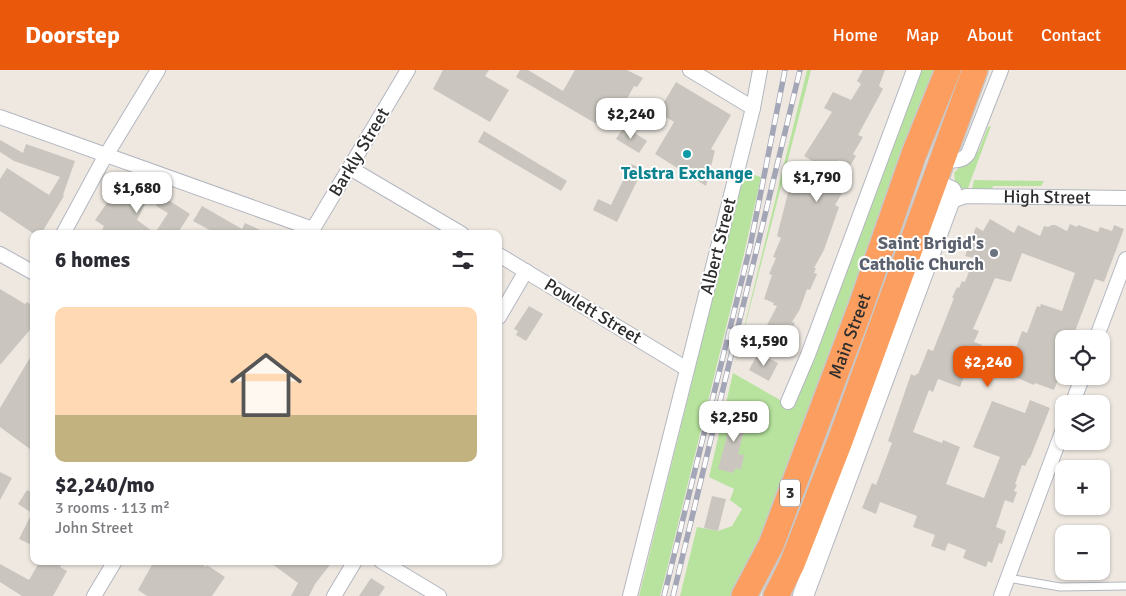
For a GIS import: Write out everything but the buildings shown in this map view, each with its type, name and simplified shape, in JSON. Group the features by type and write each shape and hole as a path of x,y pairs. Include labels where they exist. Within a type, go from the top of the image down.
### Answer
{"highway":[{"name":"Main Street","path":"744,596 771,545 860,309 919,141 948,70"},
{"name":"Main Street","path":"786,594 806,529 853,405 946,194 942,160 975,70"},
{"path":"904,182 946,194"},
{"path":"827,396 853,405"}],"street":[{"path":"65,230 158,70"},
{"name":"Barkly Street","path":"313,230 408,70"},
{"path":"690,70 753,108"},
{"name":"Albert Street","path":"630,596 753,108 760,70"},
{"name":"Main Street","path":"788,402 808,355 914,70"},
{"path":"942,160 958,160 965,158 968,154 1001,70"},
{"path":"0,117 309,230"},
{"path":"350,168 455,230"},
{"name":"Main Street","path":"786,594 946,194"},
{"name":"High Street","path":"946,194 1126,198"},
{"path":"0,254 30,271"},
{"name":"Powlett Street","path":"502,257 687,368"},
{"path":"1099,330 1126,259"},
{"path":"502,312 526,271"},
{"path":"1001,596 1055,450"},
{"path":"94,596 113,565"},
{"path":"334,596 353,565"},
{"path":"388,565 438,596"}],"lane":[{"path":"1008,578 1060,587 1126,586"}],"green space":[{"path":"807,70 811,70 733,373"},
{"path":"921,70 935,70 890,186 773,512 732,596 680,596 697,527 718,531 732,526 742,509 730,500 734,489 709,477 733,373 794,408"},
{"path":"991,126 968,188 960,188 955,182 954,173 974,152 978,152 988,127"},
{"path":"744,172 761,177 667,569 660,596 639,596"},
{"path":"974,180 1044,181 1041,186 993,186 992,190 972,189"}],"railway":[{"path":"664,596 750,247 785,70"},
{"path":"673,596 800,70"}],"place":[{"name":"Telstra Exchange","path":"687,154"},
{"name":"Saint Brigid's Catholic Church","path":"994,253"}]}
